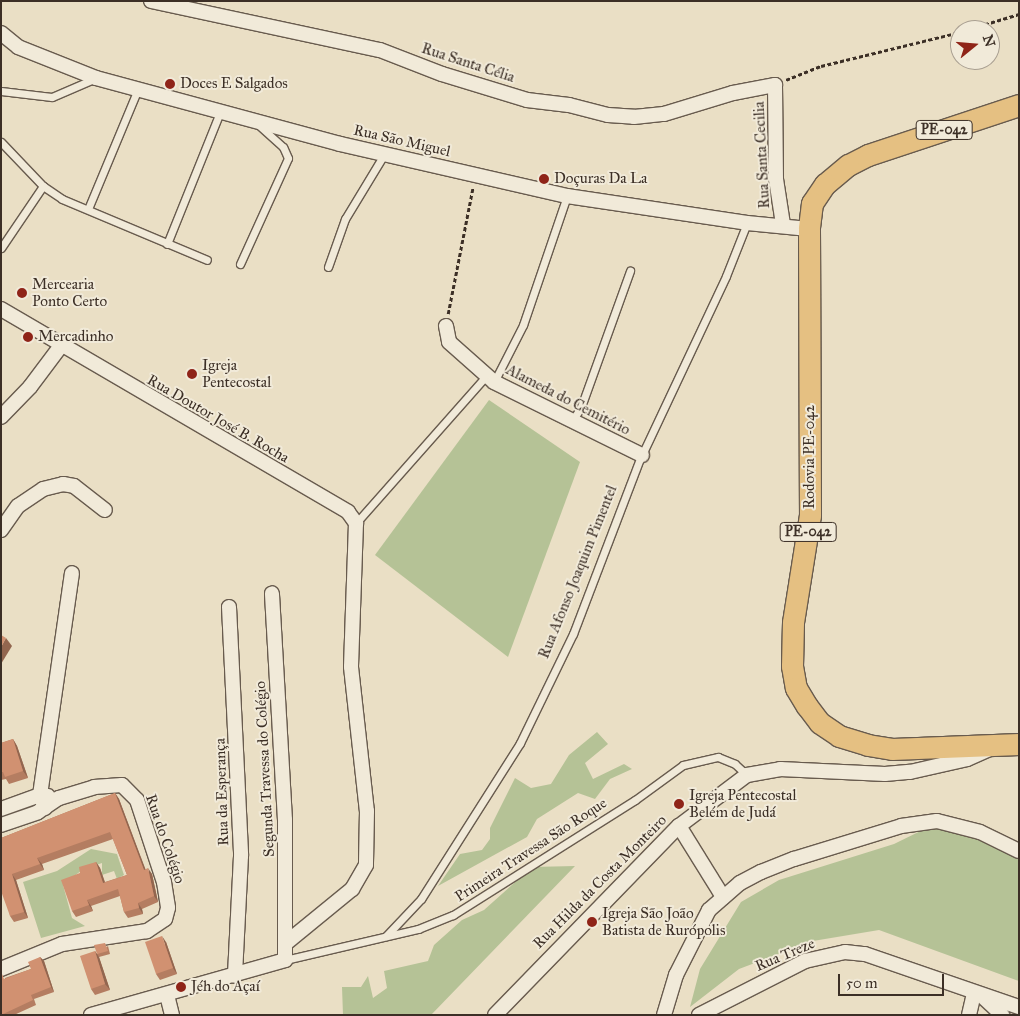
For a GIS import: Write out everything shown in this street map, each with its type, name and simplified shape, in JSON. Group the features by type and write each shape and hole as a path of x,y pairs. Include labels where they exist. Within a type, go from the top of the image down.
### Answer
{"main road":[{"name":"Rodovia PE-042","path":"1009,744 892,749 868,746 839,736 820,723 796,688 792,666 794,622 810,515 809,229 812,203 825,184 848,165 868,155 1019,105"}],"street":[{"name":"Rua Santa Célia","path":"151,1 380,50 442,74 528,100 569,104 608,115 634,117 664,114 733,93 775,84"},
{"name":"Rua São Miguel","path":"1,33 18,47 96,78 138,88 258,124 567,196 746,224 783,224 809,229"},
{"name":"Rua Santa Cecilia","path":"775,84 776,179 783,224"},
{"name":"Rua Doutor José B. Rocha","path":"1,309 60,347 348,512 356,523"},
{"name":"Alameda do Cemitério","path":"446,326 449,342 490,379 642,455"},
{"path":"1,417 30,387 60,347"},
{"path":"1,530 18,506 42,489 62,484 74,486 105,510"},
{"path":"91,1015 235,976 285,960 286,943 352,889 366,865 367,811 351,667 356,523"},
{"path":"42,801 72,573"},
{"name":"Segunda Travessa do Colégio","path":"272,593 285,820 286,943"},
{"name":"Rua da Esperança","path":"229,607 241,856 235,976"},
{"name":"Rua Hilda da Costa Monteiro","path":"495,1015 679,826 747,775 780,770 885,774 910,772 967,759 1009,744"},
{"name":"Rua do Colégio","path":"1,969 62,944 147,931 165,919 168,908 164,882 137,800 130,790 111,784 42,801"},
{"path":"1,809 42,801"},
{"path":"1,825 42,801"},
{"path":"664,1015 688,949 709,910 723,897 754,876 794,859 918,823 937,820 953,823 1019,852"},
{"path":"679,826 723,897"},
{"name":"Rua Treze","path":"699,1015 805,961 845,952 865,954 978,995 1019,1007"},
{"path":"167,995 172,1015"},
{"path":"969,1015 978,995 1002,1015"}],"lane":[{"path":"1,91 52,97 96,78"},
{"path":"88,210 138,88"},
{"path":"167,244 220,112"},
{"path":"240,264 288,158 283,147 258,124"},
{"path":"1,142 43,186 62,200 207,260"},
{"path":"328,267 345,219 385,153"},
{"path":"1,248 43,186"},
{"path":"356,523 490,379 523,325 567,196"},
{"name":"Rua Afonso Joaquim Pimentel","path":"386,936 422,899 520,743 574,634 642,455 726,276 746,224"},
{"path":"572,421 581,407 630,271"},
{"name":"Primeira Travessa São Roque","path":"285,960 418,929 472,906 682,765 718,757 734,764 747,775"}],"path":[{"path":"999,20 1019,14"},
{"path":"775,84 821,66 950,34"},
{"path":"446,326 475,176"}],"green space":[{"path":"489,400 580,462 508,657 375,555"},
{"path":"597,732 608,744 585,763 593,779 624,764 632,769 610,779 595,799 578,793 537,819 527,837 438,886 460,854 482,850 490,839 490,828 515,778 531,788 551,784 569,755"},
{"path":"941,821 1019,856 1019,981 879,930 813,941 739,969 690,1007 700,969 741,902 779,880 894,844"},
{"path":"91,849 117,854 124,875 117,879 114,871 102,875 102,863 82,870 63,885 72,918 85,926 41,938 23,882 57,871"},
{"path":"575,866 431,1015 343,1015 342,987 361,987 368,976 373,998 387,988 384,971 428,961 434,945 462,920 484,910 532,867"}],"building":[{"path":"1,635 6,638 1,647"},
{"path":"13,739 23,771 5,777 3,772 1,772 1,743"},
{"path":"115,793 144,870 148,868 154,896 138,903 139,908 124,912 118,889 87,900 89,905 72,911 61,880 80,873 79,867 96,862 103,883 127,875 110,832 37,858 40,864 12,874 24,912 10,916 1,891 1,838"},
{"path":"162,936 173,968 156,974 145,942"},
{"path":"105,943 108,951 97,954 94,945"},
{"path":"95,951 105,984 91,989 80,956"},
{"path":"40,957 51,987 31,995 33,1000 1,1015 1,974 4,979 31,969 28,962"}],"place":[{"name":"Doces E Salgados","path":"170,84"},
{"name":"Doçuras Da La","path":"544,179"},
{"name":"Mercearia Ponto Certo","path":"22,293"},
{"name":"Mercadinho","path":"28,337"},
{"name":"Igreja Pentecostal","path":"192,374"},
{"name":"Igreja Pentecostal Belém de Judá","path":"679,804"},
{"name":"Igreja São João Batista de Rurópolis","path":"592,922"},
{"name":"Jéh do Açaí","path":"181,987"}]}
